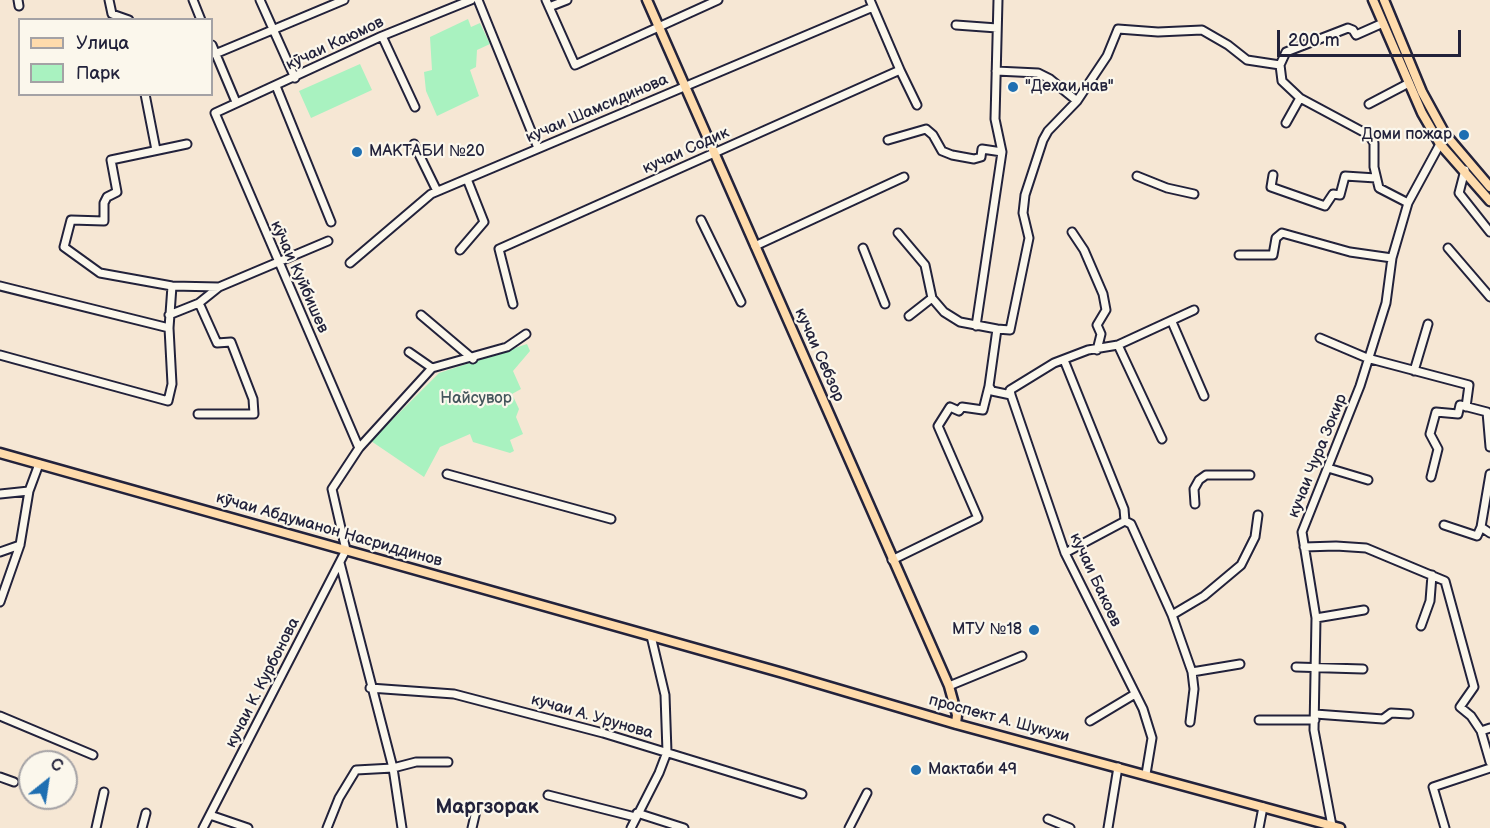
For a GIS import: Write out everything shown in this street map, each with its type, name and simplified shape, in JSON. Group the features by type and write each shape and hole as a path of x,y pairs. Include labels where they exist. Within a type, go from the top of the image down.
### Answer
{"main road":[{"name":"кучаи Себзор","path":"647,0 949,686 957,715 956,724"},
{"path":"1373,0 1409,83 1440,144 1490,201"},
{"path":"1384,0 1422,92 1445,134 1490,187"},
{"name":"кӯчаи Абдуманон Насриддинов","path":"0,453 651,636"},
{"name":"проспект А. Шукухи","path":"651,636 956,724 1336,827"}],"street":[{"path":"109,0 112,14 123,18"},
{"path":"193,0 200,18"},
{"path":"260,0 295,78"},
{"path":"215,54 274,31 329,3 344,0"},
{"name":"кӯчаи Каюмов","path":"215,116 217,111 236,102 295,78 382,36 471,0"},
{"path":"478,0 538,148"},
{"path":"567,0 548,4 575,65 718,0"},
{"path":"976,326 1002,152 995,119 998,0"},
{"path":"871,3 917,105"},
{"name":"кучаи Шамсидинова","path":"350,263 437,191 684,86 871,3"},
{"path":"1383,23 1356,35 1348,28 1286,52 1280,66 1282,81 1300,98 1369,135 1374,143 1376,178 1379,188 1408,203"},
{"path":"956,25 997,28"},
{"path":"898,233 925,265 932,298 944,312 960,322 1010,330 1029,238 1023,213 1025,195 1043,140 1048,131 1077,101 1107,56 1118,29 1158,32 1202,30 1228,45 1247,60 1280,66"},
{"path":"382,36 416,107"},
{"path":"213,48 236,102"},
{"name":"кучаи Содик","path":"513,304 512,289 501,264 499,249 900,70"},
{"path":"996,71 1038,73 1077,101"},
{"path":"1369,104 1409,83"},
{"path":"276,86 331,222"},
{"path":"145,96 156,150"},
{"path":"1286,123 1300,98"},
{"name":"кӯчаи Куйбишев","path":"215,116 359,448"},
{"path":"888,140 926,129 933,135 942,152 974,159 981,157 982,149 1002,152"},
{"path":"187,144 111,160 117,192 107,197 104,203 104,221 71,220 64,247 100,273 172,286 219,287"},
{"path":"414,144 437,191"},
{"name":"кучаи Чура Зокир","path":"1336,827 1314,730 1316,618 1302,532 1360,386 1367,357 1386,303 1392,258 1408,203 1440,144"},
{"path":"1465,170 1459,193 1490,232"},
{"path":"1273,175 1271,187 1324,206 1333,194 1340,195 1345,176 1376,178"},
{"path":"1137,176 1167,188 1194,194"},
{"path":"755,246 904,177"},
{"path":"460,250 484,222 466,179"},
{"path":"701,220 741,302"},
{"path":"1072,232 1084,250 1103,294 1106,310 1097,325 1101,334 1097,350"},
{"path":"1239,255 1274,255 1276,238 1282,233 1350,252 1392,258"},
{"path":"169,315 199,303 219,287 328,241"},
{"path":"863,248 885,304"},
{"path":"1448,248 1490,297"},
{"path":"0,286 169,328"},
{"path":"0,355 168,401 172,384 169,315 172,286"},
{"path":"909,316 932,298"},
{"path":"198,414 254,414 254,399 231,342 217,343 199,303"},
{"path":"989,386 992,391 1011,395 1010,390 1064,360 1088,350 1119,345 1194,310"},
{"path":"420,315 473,359"},
{"path":"1172,322 1204,396"},
{"path":"1414,371 1428,324"},
{"path":"892,560 978,518 938,426 950,407 959,411 962,407 983,410 989,386 996,329"},
{"path":"346,550 332,489 359,448 432,368 473,359 507,347 526,334"},
{"path":"1320,338 1367,357 1469,386 1458,414 1436,412 1430,434 1438,449 1431,477"},
{"path":"1119,345 1162,439"},
{"path":"409,352 432,368"},
{"path":"1064,360 1124,509 1125,521"},
{"name":"кучаи Бакоев","path":"1011,395 1065,553 1135,694 1152,738 1146,774"},
{"path":"1463,406 1487,412 1490,447"},
{"path":"0,602 20,545 29,491 39,464"},
{"path":"1328,468 1368,480"},
{"path":"447,474 611,519"},
{"path":"1444,525 1477,536 1481,526 1490,474"},
{"path":"1195,504 1194,489 1198,480 1206,475 1250,475"},
{"path":"0,494 29,491"},
{"path":"1172,615 1204,596 1241,565 1255,537 1258,515"},
{"path":"1065,553 1125,521"},
{"path":"1125,521 1131,524 1172,615 1192,672 1194,689 1190,722"},
{"path":"1481,526 1490,533"},
{"path":"0,552 20,545"},
{"path":"1304,547 1336,546 1366,549 1445,581 1474,687 1460,706 1471,716 1481,732 1490,762"},
{"name":"кучаи К. Курбонова","path":"203,828 346,550"},
{"path":"340,563 370,688 393,768 402,828"},
{"path":"1421,626 1430,601 1432,575"},
{"path":"1316,618 1364,610"},
{"path":"631,828 667,752 665,695 651,636"},
{"path":"949,686 1022,656"},
{"path":"1192,672 1240,664"},
{"path":"1296,667 1363,669"},
{"name":"кучаи А. Урунова","path":"370,688 454,694 667,752 802,794"},
{"path":"1090,720 1135,694"},
{"path":"1259,720 1315,717 1383,719 1391,713 1409,714"},
{"path":"0,717 93,754"},
{"path":"1481,732 1490,728"},
{"path":"327,828 339,798 356,770 393,768 416,762 448,762"},
{"path":"1108,828 1118,767"},
{"path":"1445,828 1433,787 1490,768"},
{"path":"0,777 14,782"},
{"path":"96,828 104,792"},
{"path":"849,828 867,793"},
{"path":"548,795 684,828"},
{"path":"1259,828 1263,807"},
{"path":"472,828 476,811"},
{"path":"142,828 146,813"},
{"path":"210,815 248,828"},
{"path":"1048,819 1070,828"}],"green space":[{"path":"468,19 471,27 480,23 490,44 477,50 476,67 470,70 479,96 437,116 426,91 424,72 432,70 430,37"},
{"path":"360,64 372,90 311,118 299,91"},
{"name":"Найсувор","path":"527,344 530,351 513,371 521,389 512,394 519,409 516,417 523,434 510,440 514,451 510,453 473,442 470,434 440,447 424,477 371,441 439,373"}],"place":[{"name":"\"Дехаи нав\"","path":"1013,87"},
{"name":"Доми пожар","path":"1464,135"},
{"name":"МАКТАБИ №20","path":"357,152"},
{"name":"МТУ №18","path":"1034,630"},
{"name":"Мактаби 49","path":"916,770"}],"district":[{"name":"Маргзорак","path":"487,808"}]}
